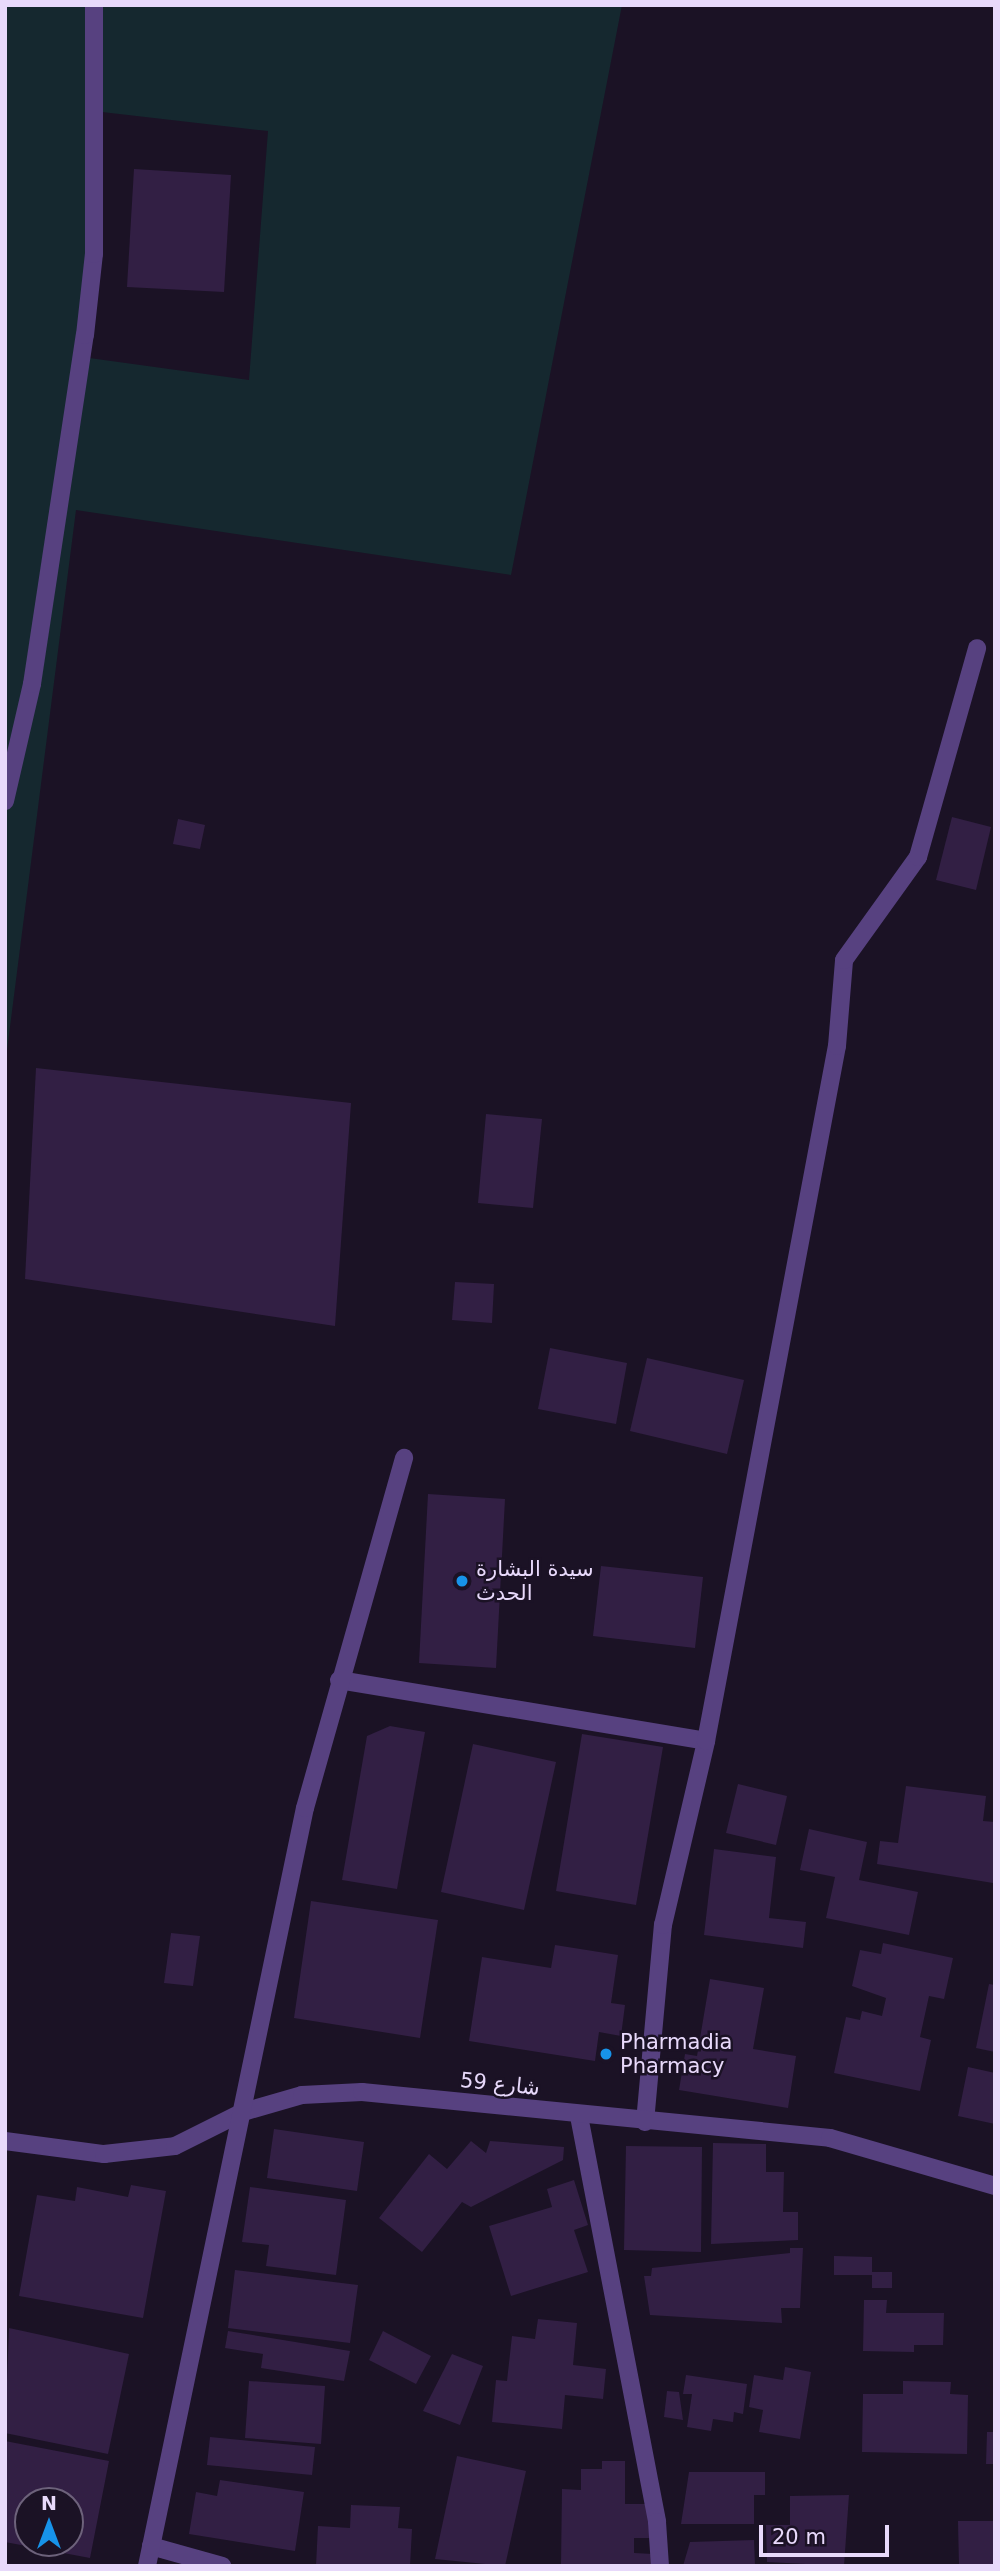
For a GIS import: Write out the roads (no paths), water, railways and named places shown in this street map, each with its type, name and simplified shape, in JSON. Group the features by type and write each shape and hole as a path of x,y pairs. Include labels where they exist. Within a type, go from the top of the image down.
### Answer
{"street":[{"path":"5,801 32,684 85,335 94,230 94,5"},
{"path":"645,2122 663,1925 706,1741 837,1046 844,960 918,857 977,648"},
{"path":"147,2566 305,1808 339,1680 404,1458"},
{"path":"339,1680 706,1741"},
{"name":"شارع 59","path":"5,2141 104,2154 175,2146 243,2112 302,2095 362,2091 579,2116 830,2138 995,2186"},
{"path":"579,2116 657,2522 660,2566"},
{"path":"151,2546 222,2566"}],"place":[{"name":"سيدة البشارة الحدث","path":"462,1581"},
{"name":"Pharmadia Pharmacy","path":"606,2054"}]}
